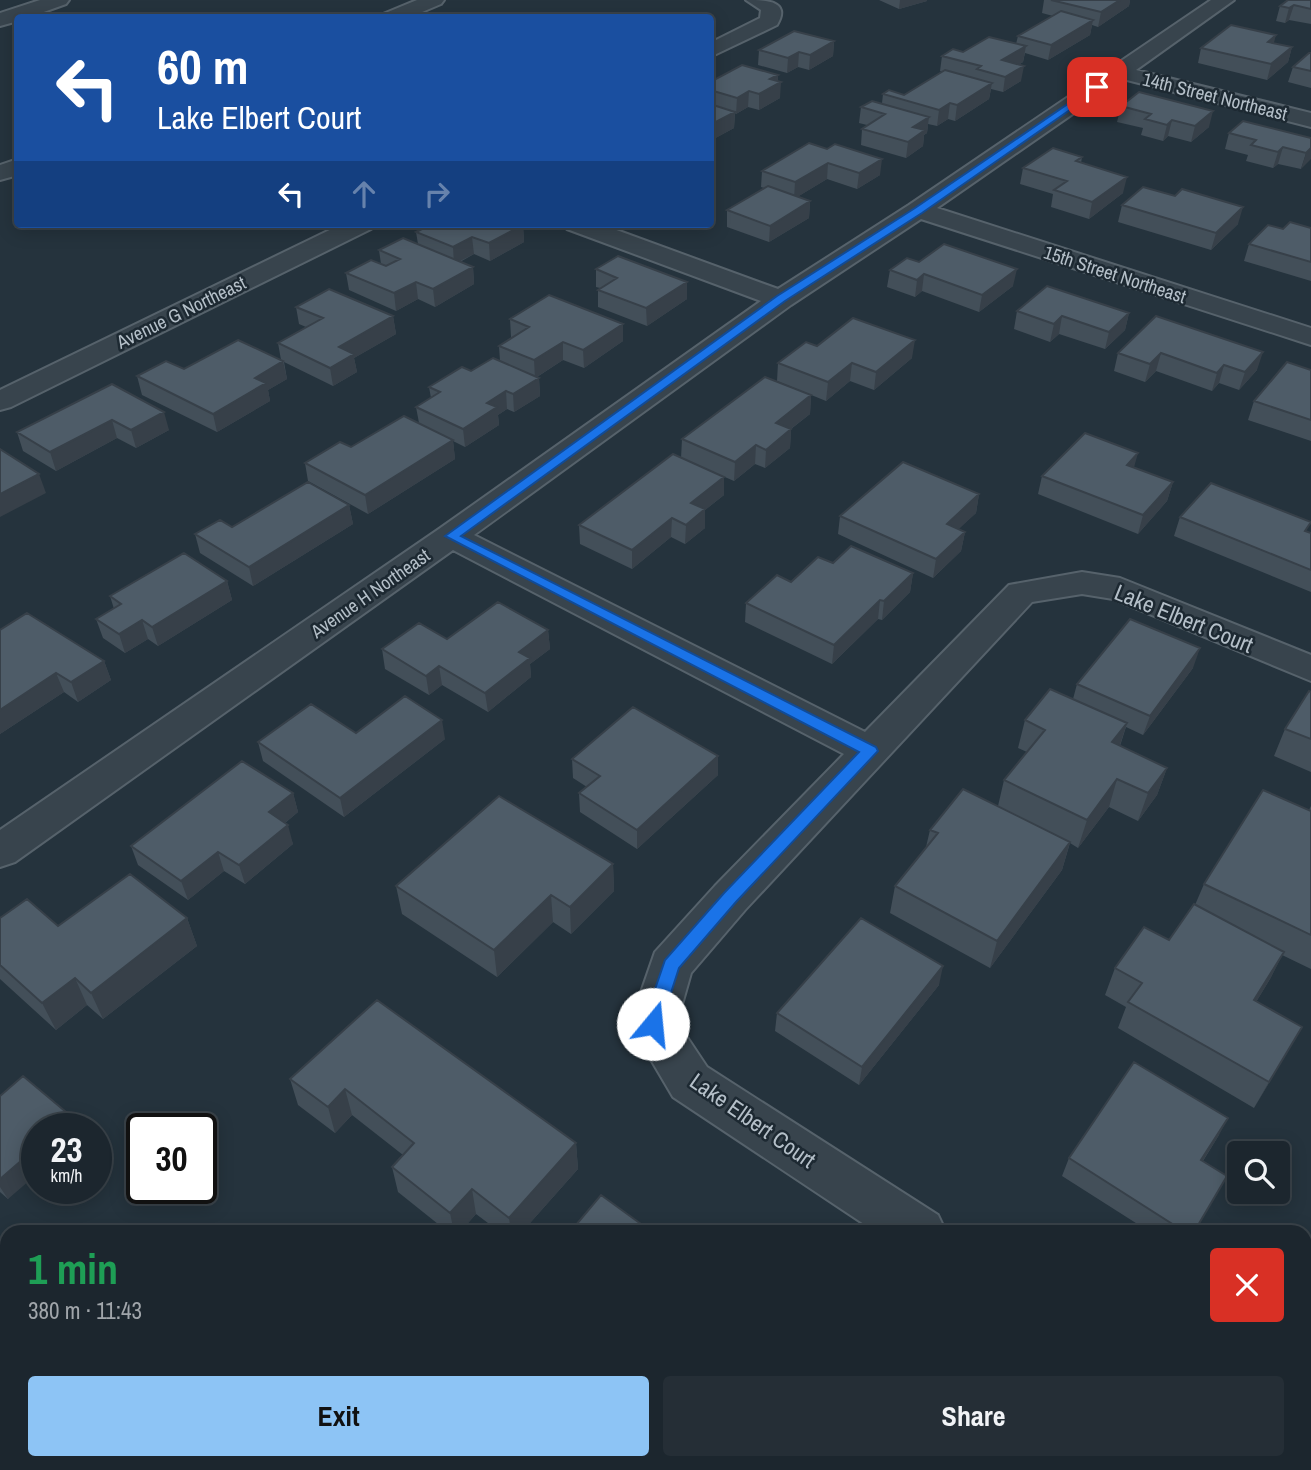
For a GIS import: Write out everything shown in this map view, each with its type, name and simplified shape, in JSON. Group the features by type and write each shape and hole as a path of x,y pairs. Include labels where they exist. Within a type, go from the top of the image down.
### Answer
{"street":[{"path":"7,16 59,0"},
{"path":"400,14 434,0"},
{"path":"714,49 771,21 771,8 756,0"},
{"name":"Avenue H Northeast","path":"0,851 452,536 781,299 918,210 1224,0"},
{"name":"14th Street Northeast","path":"1120,72 1311,120"},
{"name":"15th Street Northeast","path":"918,210 1311,337"},
{"name":"Avenue G Northeast","path":"0,401 354,228"},
{"path":"587,228 781,299"},
{"path":"452,536 870,751"},
{"name":"Lake Elbert Court","path":"909,1225 690,1082 653,1024 671,965 730,898 1021,593 1082,583 1120,589 1311,669"}],"building":[{"path":"1051,0 1120,0 1101,12"},
{"path":"1288,0 1311,0 1311,9 1294,5 1289,8 1280,6"},
{"path":"1061,11 1093,20 1051,45 1018,36"},
{"path":"1231,25 1276,35 1268,42 1292,47 1271,64 1201,48"},
{"path":"794,31 834,41 810,55 799,52 788,58 759,50"},
{"path":"989,37 1026,46 1002,60 1024,66 1005,77 977,69 981,66 942,56 953,49 963,52"},
{"path":"1309,53 1311,71 1293,67"},
{"path":"742,65 778,75 770,79 781,82 759,94 749,91 737,98 714,91 714,80"},
{"path":"945,70 992,83 957,105 950,103 939,110 883,94 889,90 904,95"},
{"path":"1139,92 1213,111 1195,126 1172,120 1167,125 1145,119 1151,114 1121,106"},
{"path":"872,101 929,117 913,127 925,130 908,142 862,129 885,114 861,107"},
{"path":"714,105 735,112 714,123"},
{"path":"1243,121 1311,138 1311,148 1306,153 1283,147 1278,152 1251,145 1256,140 1229,133"},
{"path":"809,143 827,149 835,144 882,159 859,173 828,163 795,182 762,171"},
{"path":"1053,148 1082,157 1076,161 1127,177 1092,202 1054,190 1067,181 1023,168"},
{"path":"768,186 810,201 770,226 727,210"},
{"path":"1143,187 1175,196 1182,189 1243,207 1216,233 1122,205"},
{"path":"1290,222 1311,228 1311,262 1249,244 1268,225 1283,229"},
{"path":"424,228 517,228 489,243 472,237 453,247 416,232"},
{"path":"403,238 473,267 433,289 416,282 394,293 346,273 371,260 386,266 400,259 379,250"},
{"path":"944,244 1017,269 982,295 924,274 917,280 890,270 907,258 919,262"},
{"path":"618,256 687,282 646,308 598,290 617,278 596,269"},
{"path":"1047,286 1129,313 1109,332 1062,316 1054,324 1017,311"},
{"path":"329,289 393,316 339,347 354,354 330,368 278,343 323,318 296,307"},
{"path":"549,295 623,324 583,350 563,342 534,360 499,346 529,327 510,319"},
{"path":"1156,316 1263,352 1245,372 1224,365 1217,373 1161,353 1150,364 1118,353"},
{"path":"853,318 915,340 876,372 852,363 828,382 778,363 806,342 817,346"},
{"path":"238,340 283,361 255,378 266,383 213,414 137,376 166,361 184,369"},
{"path":"493,358 539,378 513,394 506,391 487,403 497,407 463,429 416,407 440,392 429,387 462,367 471,371"},
{"path":"1287,362 1311,370 1311,420 1254,401"},
{"path":"765,377 811,395 776,423 791,429 766,450 756,445 735,462 682,439"},
{"path":"112,384 164,412 131,430 112,420 50,452 17,432"},
{"path":"404,416 453,440 365,495 305,463 340,442 351,447"},
{"path":"1085,433 1138,453 1127,465 1173,482 1143,515 1042,476"},
{"path":"0,449 39,474 0,494"},
{"path":"673,454 724,477 691,503 705,509 686,525 672,518 632,550 579,525"},
{"path":"903,462 979,494 947,524 965,532 936,559 840,516"},
{"path":"308,482 349,505 249,567 195,534 220,520 232,527"},
{"path":"1211,483 1311,522 1305,531 1311,533 1311,570 1180,517"},
{"path":"851,546 913,573 884,601 880,600 834,645 746,603 777,575 791,582 818,557 833,563"},
{"path":"184,553 227,581 152,627 142,620 119,634 96,619 121,604 110,596"},
{"path":"498,602 548,630 519,652 530,658 485,693 439,666 426,676 382,649 419,623 447,639"},
{"path":"27,613 104,661 71,682 56,673 0,710 0,630"},
{"path":"1130,619 1200,648 1150,716 1077,684"},
{"path":"1050,689 1127,723 1112,742 1167,768 1148,793 1117,779 1087,820 1004,780 1045,730 1025,720"},
{"path":"1309,691 1311,692 1311,739 1285,729"},
{"path":"405,696 442,720 340,798 258,742 311,704 356,733"},
{"path":"633,707 718,756 637,830 579,793 600,776 572,759"},
{"path":"242,761 293,793 269,812 288,825 239,865 218,852 181,881 131,846"},
{"path":"963,789 1070,842 997,941 895,886 938,833 930,830"},
{"path":"1263,790 1311,811 1311,935 1204,884"},
{"path":"499,796 613,864 570,907 551,895 494,950 396,886"},
{"path":"130,874 187,918 91,993 75,978 42,1003 0,965 0,918 27,899 58,926"},
{"path":"1194,904 1284,952 1254,1000 1302,1027 1269,1082 1128,1002 1142,983 1115,968 1144,927 1169,940"},
{"path":"861,918 943,966 862,1067 777,1013"},
{"path":"377,1000 576,1143 509,1218 472,1189 450,1213 392,1167 414,1143 345,1089 328,1107 290,1079"},
{"path":"1134,1062 1228,1118 1201,1160 1227,1176 1198,1225 1174,1225 1069,1158"},
{"path":"23,1076 67,1113 21,1113 21,1161 0,1179 0,1096"},
{"path":"601,1195 642,1225 576,1225"}],"route":[{"path":"653,1024 671,965 730,898 870,751 452,536 781,299 918,210 1097,87"}]}
